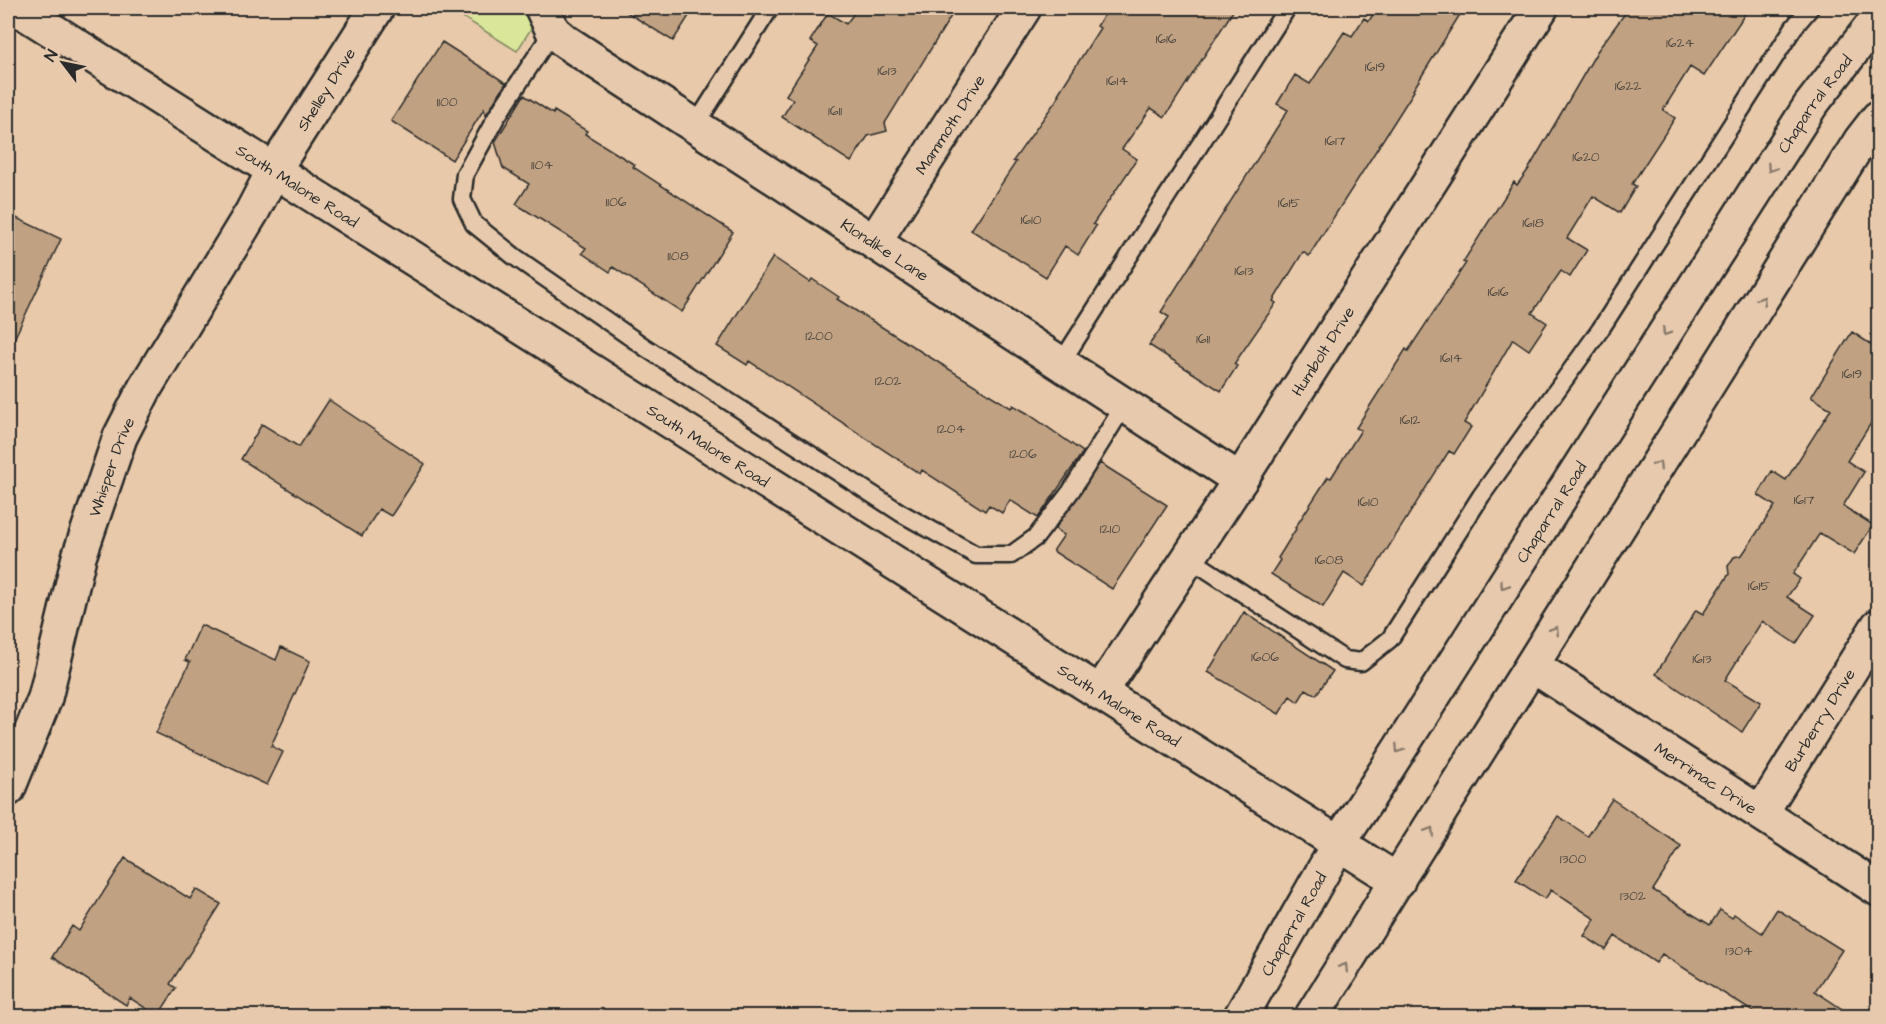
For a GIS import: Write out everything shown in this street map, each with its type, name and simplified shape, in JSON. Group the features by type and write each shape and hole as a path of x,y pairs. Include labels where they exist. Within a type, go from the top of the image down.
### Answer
{"street":[{"name":"South Malone Road","path":"17,8 1398,881"},
{"name":"Shelley Drive","path":"274,170 377,8"},
{"name":"Mammoth Drive","path":"874,242 1024,8"},
{"name":"Humbolt Drive","path":"1100,693 1240,480 1541,8"},
{"name":"Chaparral Road","path":"1241,1017 1339,843 1810,106 1878,18"},
{"name":"Klondike Lane","path":"548,19 695,126 1240,480"},
{"path":"1312,1017 1861,140 1878,118"},
{"name":"Whisper Drive","path":"8,789 45,698 79,556 120,437 145,388 252,212 274,170"},
{"name":"Burberry Drive","path":"1761,813 1878,626"},
{"name":"Merrimac Drive","path":"1533,666 1878,889"}],"lane":[{"path":"695,126 770,8"},
{"path":"1061,363 1287,8"},
{"path":"1189,558 1345,660 1361,662 1390,639 1481,496 1600,330 1794,27 1810,8"},
{"path":"548,19 465,174 462,199 474,224 515,257 646,348 901,513 976,555 1011,555 1036,537 1071,491 1125,404"}],"green space":[{"path":"448,8 544,8 517,51"}],"building":[{"path":"620,8 694,8 673,41"},
{"path":"858,8 956,8 885,123 887,131 868,136 851,162 782,117 793,100 786,95 818,46 810,41 828,13 846,24"},
{"path":"1109,8 1235,8 1165,117 1151,108 1122,149 1137,159 1093,224 1096,226 1078,255 1065,246 1046,277 971,230 1016,162 1013,161 1060,95 1058,94 1100,28 1097,26"},
{"path":"1377,8 1464,8 1309,256 1303,252 1273,301 1276,303 1234,364 1237,366 1221,391 1149,345 1169,317 1161,312 1288,110 1277,104 1295,75 1310,84 1344,32 1352,36 1364,18 1369,21"},
{"path":"1629,8 1749,8 1704,76 1690,67 1663,110 1675,118 1632,184 1636,186 1620,213 1593,196 1567,238 1587,250 1570,277 1561,271 1532,313 1547,323 1529,350 1513,339 1464,423 1471,427 1454,454 1449,451 1364,586 1344,573 1323,607 1271,574 1280,560 1278,558 1328,477 1331,478 1361,430 1356,428 1406,349 1408,351 1466,263 1463,262 1514,182 1517,185 1528,170 1598,50"},
{"path":"442,42 506,83 486,115 484,109 452,160 391,121"},
{"path":"524,95 553,114 554,111 587,131 585,134 733,232 682,312 613,267 610,272 582,253 586,248 516,204 529,184 503,168 495,142"},
{"path":"8,214 61,239 8,352"},
{"path":"773,257 810,282 812,279 839,297 837,299 1011,408 1013,405 1027,413 1083,452 1038,518 1010,500 1002,513 989,505 985,511 922,470 920,474 749,361 747,365 717,346"},
{"path":"1852,332 1878,349 1878,412 1847,461 1864,472 1843,506 1873,525 1854,554 1820,533 1793,574 1800,579 1787,597 1815,615 1796,644 1762,621 1725,680 1761,702 1742,732 1656,674 1696,610 1703,614 1729,574 1728,566 1734,557 1742,555 1775,506 1758,495 1772,471 1786,480 1831,409 1811,397"},
{"path":"329,400 425,464 391,516 379,509 362,536 241,459 262,424 299,447"},
{"path":"1100,463 1167,505 1112,589 1053,551 1064,535 1055,529"},
{"path":"1244,612 1333,671 1316,695 1306,689 1298,702 1290,696 1279,714 1208,672"},
{"path":"201,625 276,660 281,647 310,661 271,746 283,752 267,785 156,733 190,662 185,660"},
{"path":"1612,799 1681,846 1653,890 1710,925 1720,910 1732,918 1734,914 1762,933 1777,909 1842,950 1815,991 1854,1017 1761,1017 1662,954 1656,963 1615,936 1606,950 1584,936 1595,919 1551,890 1545,899 1516,880 1558,816 1588,836"},
{"path":"125,858 190,899 196,889 221,904 170,984 176,988 158,1016 130,998 126,1005 52,957 72,926 79,931"}]}
